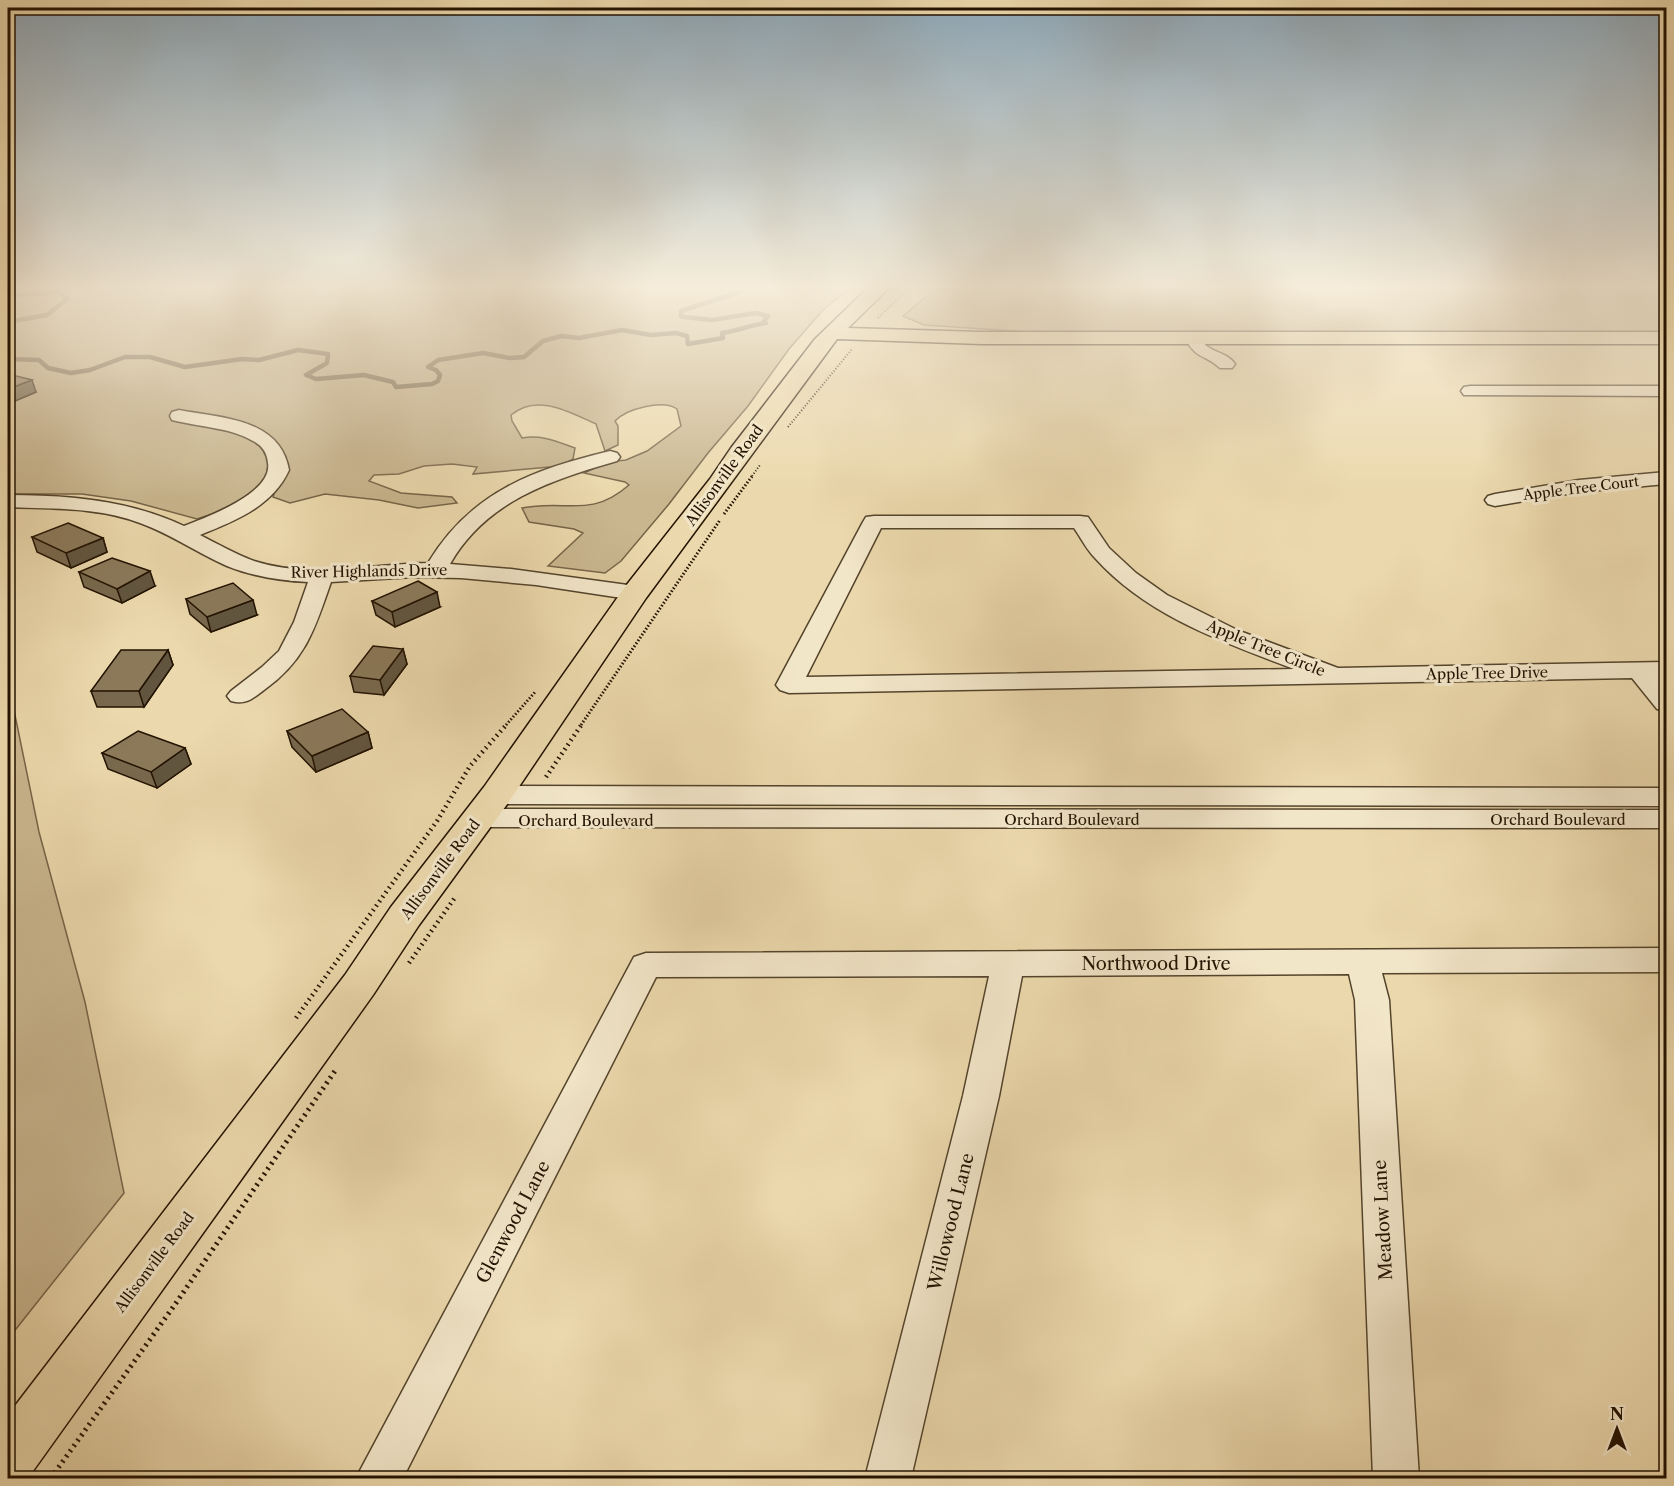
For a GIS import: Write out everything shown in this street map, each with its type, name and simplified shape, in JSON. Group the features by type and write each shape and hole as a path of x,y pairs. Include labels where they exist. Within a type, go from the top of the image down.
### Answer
{"main road":[{"name":"Allisonville Road","path":"8,1460 359,985 405,916 501,803 635,593 720,483 812,356"}],"street":[{"path":"1217,356 1226,364"},
{"path":"1470,391 1666,391"},
{"path":"179,416 252,433 266,440 279,461 279,472 257,498 230,514 183,534"},
{"path":"435,570 453,538 496,501 542,478 610,457"},
{"name":"Apple Tree Court","path":"1495,500 1579,486 1666,478"},
{"name":"River Highlands Drive","path":"8,501 68,502 114,508 138,514 183,534 231,561 259,570 322,575 435,570 483,572 635,593"},
{"name":"Apple Tree Circle","path":"874,522 1080,522 1092,543 1107,560 1131,582 1154,597 1218,629 1335,676 789,685 874,522"},
{"path":"240,696 280,666 289,654 303,628 322,575"},
{"name":"Apple Tree Drive","path":"1335,676 1666,669"},
{"path":"1639,670 1666,703"},
{"name":"Orchard Boulevard","path":"501,803 1666,797"},
{"name":"Orchard Boulevard","path":"501,803 1666,819"},
{"name":"Northwood Drive","path":"646,964 1008,965 1666,960"},
{"name":"Meadow Lane","path":"1363,963 1372,1000 1396,1479"},
{"name":"Glenwood Lane","path":"379,1479 646,964"},
{"name":"Willowood Lane","path":"888,1479 981,1096 1008,965"}],"path":[{"path":"784,432 846,356"},
{"path":"501,803 542,782 693,559 767,456"},
{"path":"405,969 457,895"},
{"path":"51,1479 176,1303 340,1063"}],"shaded area":[{"path":"8,356 784,356 748,406 669,504 621,561 605,573 548,566 583,533 574,529 529,522 522,508 590,505 615,495 629,485 625,482 584,473 607,462 626,460 647,451 681,426 677,409 671,406 654,405 636,409 620,417 615,421 618,426 618,445 605,451 596,424 564,410 531,405 511,415 522,438 543,438 575,448 573,459 561,466 473,474 477,467 452,464 424,466 399,474 374,475 369,481 401,493 452,497 457,503 418,508 379,500 325,494 290,503 273,497 274,494 197,519 131,501 82,494 8,494"},
{"path":"8,681 39,832 85,1002 124,1193 8,1339"}],"building":[{"path":"8,374 32,380 11,388 8,387"},
{"path":"68,523 103,538 66,553 32,537"},
{"path":"112,558 150,571 117,589 79,572"},
{"path":"418,581 437,592 392,612 372,601"},
{"path":"233,583 253,600 207,617 186,599"},
{"path":"373,646 403,649 380,680 350,676"},
{"path":"121,650 168,650 139,691 91,691"},
{"path":"342,709 368,732 312,756 287,731"},
{"path":"138,731 185,748 151,772 102,753"}],"waterway":[{"path":"8,359 39,360 48,368 71,373 90,370 125,357 150,357 185,367 242,359 259,360 273,356"},
{"path":"328,356 327,363 306,375 316,379 364,375 393,382 396,387 432,384 438,381 440,375 436,370 428,367 438,360 461,356"},
{"path":"501,356 525,356"}]}
